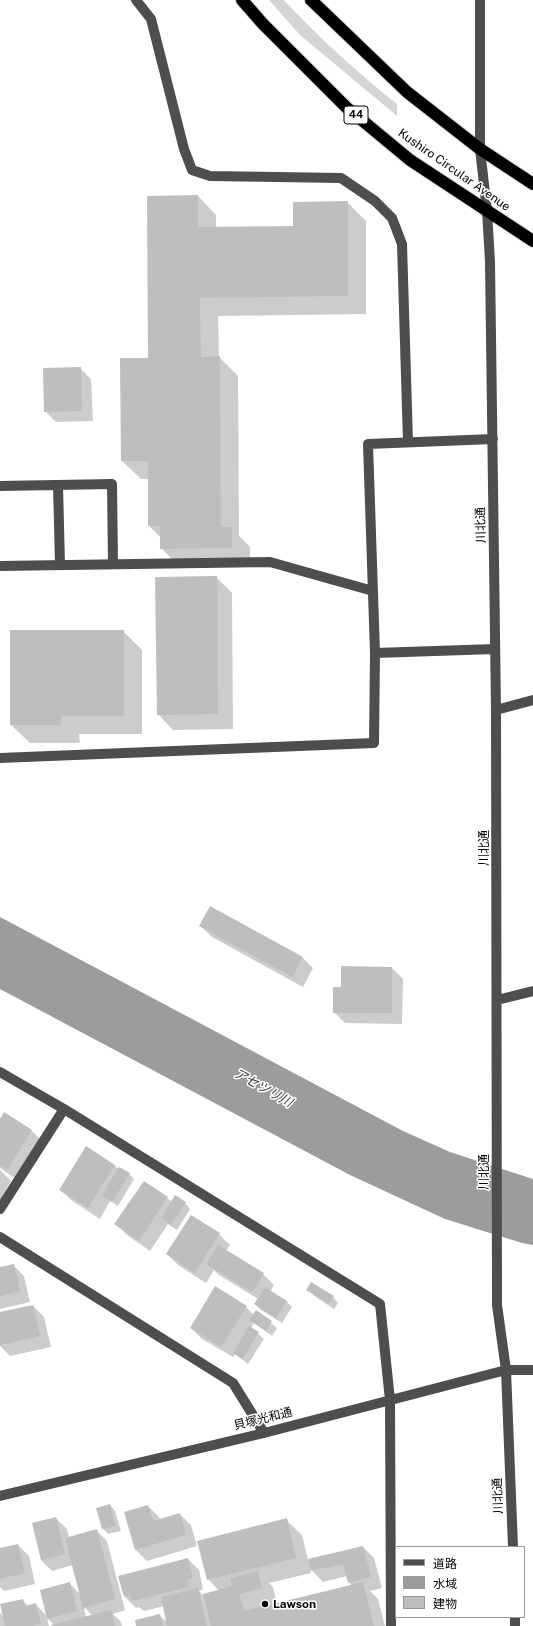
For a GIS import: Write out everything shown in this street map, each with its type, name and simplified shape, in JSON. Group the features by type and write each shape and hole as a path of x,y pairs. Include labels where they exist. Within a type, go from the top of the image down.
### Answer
{"highway":[{"name":"Kushiro Circular Avenue","path":"242,0 263,24 346,107 410,160 533,241"},
{"path":"310,0 408,92 480,149 533,184"}],"street":[{"path":"136,0 151,19 184,149 192,170 210,176 341,178 375,201 392,218 402,244 408,442"},
{"name":"川北通","path":"480,0 480,149 487,211 490,262 496,649 497,1305 506,1370 513,1546"},
{"path":"0,758 374,743 375,653 368,444 492,439"},
{"path":"0,486 112,484 113,564"},
{"path":"58,485 60,565"},
{"path":"0,566 270,562 373,591"},
{"path":"375,653 496,649"},
{"path":"496,710 533,700"},
{"path":"497,1000 533,991"},
{"path":"0,1072 64,1109 380,1304 390,1400 391,1626"},
{"path":"0,1209 64,1109"},
{"path":"0,1237 233,1383 264,1432"},
{"name":"貝塚光和通","path":"0,1496 264,1432 506,1370 533,1370"}],"shaded area":[{"path":"269,0 284,0 311,28 367,80 397,104 397,116 300,35"}],"water":[{"name":"アセツリ川","path":"0,917 403,1131 450,1152 533,1179 533,1245 445,1219 350,1175 0,989"}],"building":[{"path":"198,195 198,227 293,226 293,202 348,201 348,296 200,298 201,357 220,356 221,527 232,527 232,548 160,549 160,526 148,526 148,461 121,461 120,358 148,358 147,196"},
{"path":"81,367 82,411 44,412 43,368"},
{"path":"217,576 218,714 157,715 155,577"},
{"path":"10,630 124,630 124,716 61,716 61,725 10,725"},
{"path":"210,906 303,957 292,977 199,926"},
{"path":"341,966 392,967 392,1013 333,1013 333,987 341,987"},
{"path":"4,1112 32,1130 7,1170 0,1165 0,1119"},
{"path":"86,1146 115,1165 88,1208 59,1190"},
{"path":"119,1167 130,1173 112,1202 102,1195"},
{"path":"144,1181 168,1197 139,1241 114,1224"},
{"path":"175,1195 186,1202 171,1225 161,1218"},
{"path":"191,1215 220,1233 195,1273 166,1254"},
{"path":"218,1245 264,1273 252,1292 206,1264"},
{"path":"14,1264 20,1291 0,1296 0,1267"},
{"path":"311,1282 334,1296 329,1304 306,1290"},
{"path":"215,1286 247,1306 221,1347 190,1328"},
{"path":"265,1287 287,1301 276,1318 254,1304"},
{"path":"33,1305 40,1336 0,1345 0,1312"},
{"path":"256,1310 272,1321 266,1331 249,1320"},
{"path":"249,1326 259,1332 242,1359 233,1353"},
{"path":"110,1504 116,1526 102,1529 96,1508"},
{"path":"148,1505 153,1521 180,1513 186,1535 135,1550 124,1512"},
{"path":"56,1517 65,1554 41,1560 32,1523"},
{"path":"287,1518 296,1558 207,1580 197,1541"},
{"path":"97,1529 115,1599 83,1608 65,1538"},
{"path":"18,1544 25,1573 0,1579 0,1548"},
{"path":"363,1546 371,1577 348,1583 343,1564 311,1571 308,1559"},
{"path":"188,1558 193,1578 187,1580 189,1587 132,1601 130,1596 124,1597 118,1576"},
{"path":"258,1571 262,1588 239,1594 244,1611 363,1582 374,1626 211,1626 203,1594 232,1586 230,1578"},
{"path":"70,1582 77,1611 47,1619 40,1590"},
{"path":"198,1588 207,1626 167,1626 161,1597"},
{"path":"23,1599 25,1606 36,1603 41,1624 31,1626 5,1626 0,1604"},
{"path":"111,1610 115,1626 51,1626 51,1625"},
{"path":"160,1614 163,1626 136,1626 135,1620"}],"place":[{"name":"Lawson","path":"265,1604"}]}
